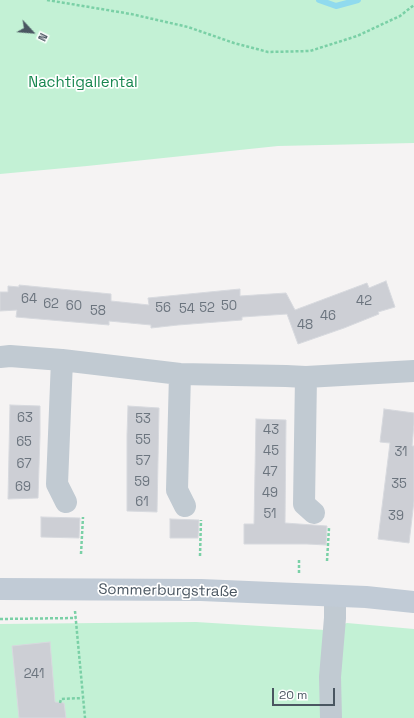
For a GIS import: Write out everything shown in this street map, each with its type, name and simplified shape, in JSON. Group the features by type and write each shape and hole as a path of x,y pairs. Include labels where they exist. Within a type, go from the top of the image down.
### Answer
{"street":[{"path":"0,357 10,356 62,360 180,374 286,376 306,378 414,371"},
{"path":"62,360 57,484 66,502"},
{"path":"180,374 178,490 185,506"},
{"path":"306,378 304,504 314,512"},
{"name":"Sommerburgstraße","path":"0,589 201,590 366,597 414,602"},
{"path":"331,718 330,677 335,618 335,596"}],"path":[{"path":"47,0 131,14 188,27 234,43 268,52 310,51 357,36 400,16 414,5"},
{"path":"66,502 83,516 81,554"},
{"path":"185,506 202,518 200,556"},
{"path":"314,512 329,526 327,561"},
{"path":"298,576 299,560"},
{"path":"73,589 85,718"},
{"path":"0,619 76,618"},
{"path":"60,703 61,699 83,698"}],"green space":[{"name":"Nachtigallental","path":"0,0 414,0 414,143 278,146 0,174"},
{"path":"196,622 325,630 347,623 414,629 414,718 0,718 0,624"}],"building":[{"path":"386,281 395,307 378,312 379,314 344,328 298,344 287,314 242,317 242,320 151,328 151,325 109,321 109,325 16,317 17,310 0,311 0,292 8,292 8,286 19,287 19,285 111,294 111,301 149,305 148,298 240,289 240,296 286,293 295,310 367,283 369,288"},
{"path":"10,405 40,406 38,498 8,499"},
{"path":"128,406 159,408 157,512 127,511"},
{"path":"384,409 414,413 412,446 414,446 414,501 409,543 378,539 390,443 380,442"},
{"path":"256,419 286,420 285,523 327,526 326,545 244,544 244,524 254,524"},
{"path":"41,517 80,518 79,538 41,537"},
{"path":"170,519 199,520 198,538 170,538"},
{"path":"50,642 55,702 64,703 66,718 19,718 12,646"}],"waterway":[{"path":"319,0 336,6 358,0"}]}
